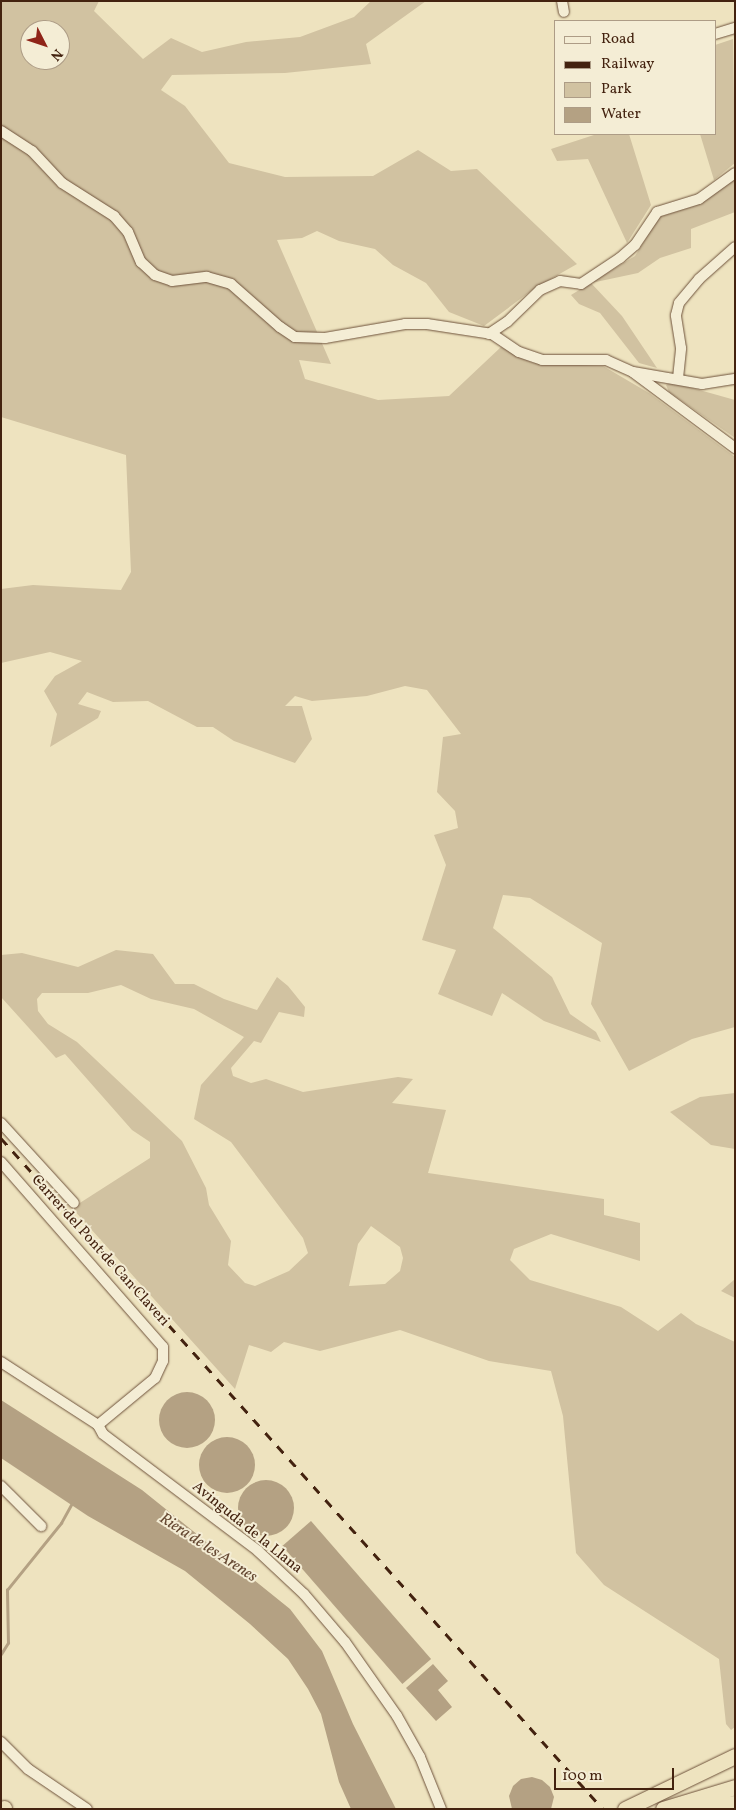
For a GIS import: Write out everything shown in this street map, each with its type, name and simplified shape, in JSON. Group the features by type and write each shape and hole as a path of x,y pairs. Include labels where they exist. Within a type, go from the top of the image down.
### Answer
{"highway":[{"path":"625,1809 735,1756"},
{"path":"665,1808 735,1786"},
{"path":"665,1808 735,1803"}],"street":[{"path":"562,1 564,12"},
{"path":"716,34 735,28"},
{"path":"1,131 32,151 62,183 114,216 128,232 141,262 154,275 172,281 207,277 231,284 280,328 296,337 331,337 417,323 490,334 534,358 548,361 596,359 630,370 702,384 735,379"},
{"path":"490,334 507,322 540,290 560,281 581,284 624,255 657,212 699,199 735,173"},
{"path":"678,378 681,348 676,315 679,303 699,279 735,247"},
{"path":"630,370 735,448"},
{"path":"1,1123 74,1203"},
{"name":"Carrer del Pont de Can Claveri","path":"1,1162 163,1347 163,1361 156,1378 98,1425"},
{"name":"Avinguda de la Llana","path":"1,1362 98,1425 110,1439 258,1551 324,1615 406,1730 427,1772 441,1809"},
{"path":"107,1419 110,1439"},
{"path":"1,1486 41,1526"},
{"path":"1,1742 28,1769 87,1809"}],"green space":[{"path":"1,1 99,1 94,11 143,59 171,38 202,52 246,42 300,37 354,17 371,1 426,1 366,44 371,64 285,73 172,75 161,90 185,106 229,163 285,177 373,176 418,150 451,171 477,169 577,264 535,288 484,326 449,312 426,283 393,265 375,249 339,241 317,231 302,238 277,240 331,364 299,360 305,379 378,400 449,396 501,347 533,363 603,366 649,393 735,457 735,1027 692,1039 629,1071 591,1004 602,943 530,898 503,895 493,928 552,977 570,1014 596,1032 601,1042 544,1021 502,993 492,1016 438,994 456,950 422,940 446,865 434,835 458,828 455,811 437,792 443,737 461,734 427,690 405,686 367,696 312,701 295,696 285,706 302,706 312,739 295,763 234,741 213,727 197,727 148,701 113,702 87,692 78,704 101,711 98,718 50,747 57,714 44,691 55,676 82,661 50,652 1,663 1,589 33,585 121,590 131,572 126,455 1,417"},
{"path":"733,39 735,163 714,180 700,135 716,135 716,45"},
{"path":"594,135 629,135 651,205 627,243 588,159 557,161 551,149"},
{"path":"735,179 735,212 691,229 691,248 660,258 638,273 591,283 622,316 657,368 639,363 600,313 579,304 571,295 635,256 659,217 697,205"},
{"path":"671,382 735,400 735,438 669,392 666,385"},
{"path":"116,950 153,954 175,984 194,984 224,999 257,1010 277,977 288,986 305,1007 304,1017 279,1012 261,1043 254,1041 231,1068 233,1076 251,1083 266,1079 303,1092 398,1077 413,1079 392,1103 446,1110 428,1173 604,1199 604,1215 640,1223 640,1261 551,1234 514,1249 510,1260 530,1280 621,1307 658,1331 681,1313 696,1324 735,1342 735,1727 731,1730 726,1724 719,1659 604,1585 576,1553 563,1416 551,1371 489,1361 400,1330 320,1351 284,1342 271,1352 249,1345 235,1389 72,1208 150,1158 150,1142 132,1130 65,1054 56,1058 1,997 1,955 22,953 78,967","holes":["121,985 151,999 194,1009 244,1037 201,1085 194,1119 231,1142 303,1238 308,1253 289,1271 255,1286 245,1283 228,1265 231,1241 209,1205 206,1188 182,1141 77,1042 48,1024 38,1011 37,999 42,993 88,993","371,1226 400,1247 403,1258 400,1271 385,1284 349,1286 358,1244"]},
{"path":"735,1093 735,1149 711,1145 670,1112 700,1097"},
{"path":"735,1279 735,1298 721,1291"}],"water":[{"path":"187,1392 198,1394 207,1400 213,1409 215,1420 213,1431 207,1440 198,1446 187,1448 176,1446 167,1440 161,1431 159,1420 161,1409 167,1400 176,1394"},
{"name":"Riera de les Arenes","path":"1,1400 142,1490 290,1609 322,1651 353,1724 396,1809 351,1809 339,1782 321,1714 308,1689 288,1659 250,1624 185,1571 88,1516 1,1458"},
{"path":"227,1437 238,1439 247,1445 253,1454 255,1465 253,1476 247,1485 238,1491 227,1493 216,1491 207,1485 201,1476 199,1465 201,1454 207,1445 216,1439"},
{"path":"266,1480 277,1482 286,1488 292,1497 294,1508 292,1519 286,1528 277,1534 266,1536 255,1534 246,1528 240,1519 238,1508 240,1497 246,1488 255,1482"},
{"path":"311,1521 431,1659 402,1684 282,1546"},
{"path":"433,1664 448,1681 438,1690 452,1707 436,1721 406,1688"},
{"path":"532,1777 542,1780 550,1787 554,1797 551,1809 512,1809 509,1796 513,1786 521,1779"}],"waterway":[{"path":"1,1654 8,1643 7,1590 61,1523 73,1501"}],"railway":[{"path":"1,1138 603,1809"}]}
